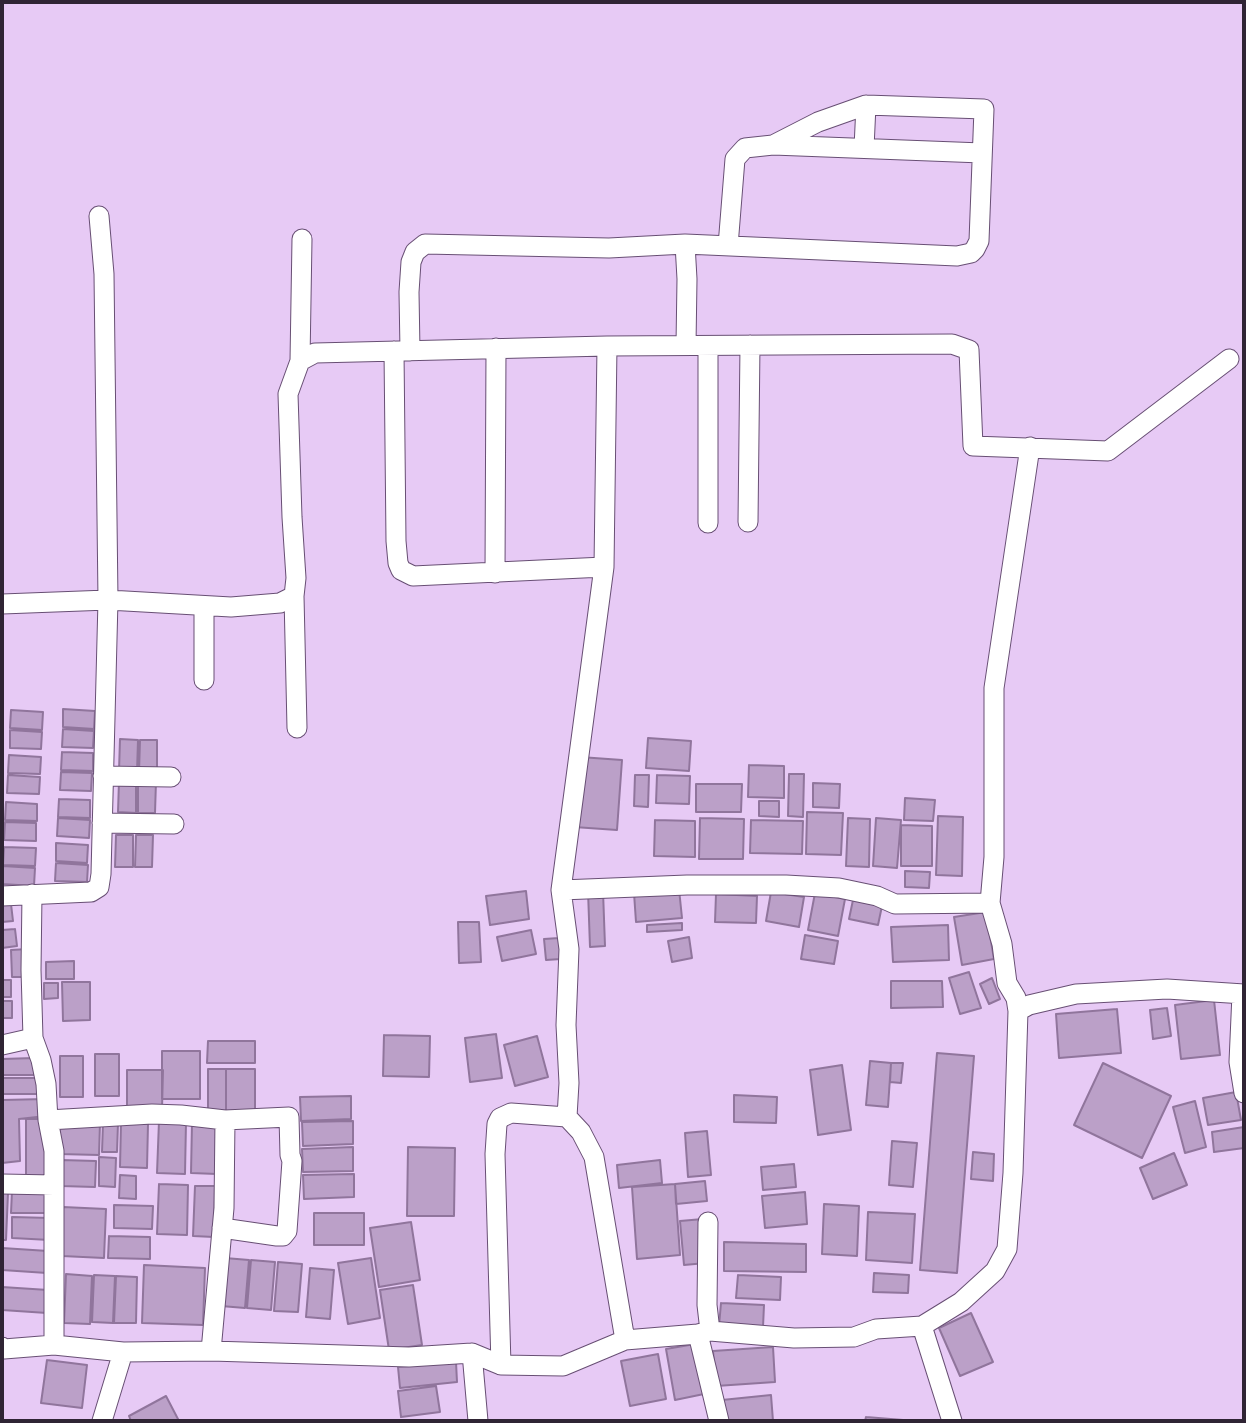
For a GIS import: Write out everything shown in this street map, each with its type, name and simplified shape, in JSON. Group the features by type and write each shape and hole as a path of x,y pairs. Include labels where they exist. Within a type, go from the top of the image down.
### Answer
{"street":[{"path":"864,148 866,105"},
{"path":"604,567 413,576 401,570 396,541 402,351 411,262 415,252 425,244 609,248 685,244 957,256 971,253 975,249 978,241 984,109 866,105 818,122 773,145"},
{"path":"728,246 735,159 745,148 773,145 982,153"},
{"path":"2,896 91,892 99,887 101,874 108,600 104,274 99,216"},
{"path":"297,728 294,596 296,578 288,394 300,361 302,239"},
{"path":"685,244 685,345"},
{"path":"300,361 315,353 496,348 952,344 969,350 973,446 1108,451 1229,359"},
{"path":"708,345 708,523"},
{"path":"748,522 750,345"},
{"path":"567,1117 569,948 561,890 604,567 607,346"},
{"path":"495,573 496,348"},
{"path":"2,1347 54,1345 123,1352 211,1350 409,1357 472,1353 501,1365 563,1366 625,1340 704,1332 794,1338 854,1337 876,1329 922,1326 961,1302 995,1271 1007,1249 1013,1173 1018,1011 1016,998 1007,983 1002,944 990,903 995,857 994,688 1030,447"},
{"path":"2,604 108,600 231,607 280,603 294,596"},
{"path":"204,607 204,680"},
{"path":"103,776 171,777"},
{"path":"102,823 174,824"},
{"path":"561,890 687,885 786,885 839,888 877,896 895,904 990,903"},
{"path":"32,894 33,1038 46,1084 48,1120 54,1151 54,1345"},
{"path":"1018,1011 1029,1005 1076,994 1167,989 1243,994 1238,1062 1244,1093"},
{"path":"2,1045 33,1038"},
{"path":"501,1365 495,1154 497,1124 500,1118 511,1113 567,1117 582,1132 594,1157 625,1340"},
{"path":"48,1120 152,1114 225,1120 289,1117 292,1161 288,1231 282,1236 222,1228"},
{"path":"211,1350 222,1228 225,1120"},
{"path":"2,1184 54,1185"},
{"path":"708,1222 704,1332 719,1421"},
{"path":"922,1326 952,1421"},
{"path":"102,1421 123,1352"},
{"path":"472,1353 478,1421"}],"building":[{"path":"63,709 95,711 94,729 63,727"},
{"path":"11,710 43,712 42,730 10,728"},
{"path":"63,729 94,731 93,748 62,747"},
{"path":"10,730 42,732 41,749 10,748"},
{"path":"648,738 691,741 689,771 646,768"},
{"path":"120,739 138,740 137,772 119,771"},
{"path":"140,740 157,740 157,772 139,772"},
{"path":"62,752 93,753 93,771 61,770"},
{"path":"9,755 41,757 40,774 8,773"},
{"path":"580,757 622,760 617,830 574,827"},
{"path":"749,765 784,766 784,798 748,797"},
{"path":"61,772 92,773 91,791 60,790"},
{"path":"789,774 804,774 803,817 788,816"},
{"path":"8,775 40,777 39,794 7,793"},
{"path":"635,775 649,775 648,807 634,806"},
{"path":"657,775 690,776 689,804 656,803"},
{"path":"119,781 136,781 136,813 118,812"},
{"path":"138,781 156,781 155,813 138,813"},
{"path":"813,783 840,784 839,808 813,807"},
{"path":"696,784 742,784 741,812 696,812"},
{"path":"905,798 935,800 933,821 904,820"},
{"path":"59,799 90,800 90,818 58,817"},
{"path":"759,801 779,801 779,817 759,816"},
{"path":"6,802 37,804 37,821 5,820"},
{"path":"807,812 843,813 841,855 806,854"},
{"path":"938,816 963,817 962,876 936,875"},
{"path":"58,818 90,820 89,838 57,836"},
{"path":"700,818 744,819 743,859 699,859"},
{"path":"848,818 870,819 869,867 846,866"},
{"path":"876,818 901,820 897,868 873,866"},
{"path":"655,820 695,821 695,857 654,856"},
{"path":"751,820 803,821 802,854 750,853"},
{"path":"5,822 36,823 36,841 4,840"},
{"path":"901,825 932,826 932,866 901,866"},
{"path":"116,835 133,835 133,867 115,867"},
{"path":"136,835 153,835 152,867 135,867"},
{"path":"56,843 88,845 87,863 56,861"},
{"path":"4,847 36,848 35,866 3,865"},
{"path":"56,863 88,865 87,882 55,881"},
{"path":"3,866 35,868 34,886 2,884"},
{"path":"905,871 930,872 929,888 905,887"},
{"path":"679,889 682,918 636,922 634,893"},
{"path":"526,891 529,919 490,925 486,896"},
{"path":"588,891 603,891 605,946 590,947"},
{"path":"771,892 804,897 799,927 766,921"},
{"path":"815,893 845,899 838,936 808,930"},
{"path":"716,894 757,896 756,923 715,922"},
{"path":"853,900 882,906 878,925 849,919"},
{"path":"11,904 13,921 2,922 2,905"},
{"path":"986,912 994,959 962,965 954,917"},
{"path":"458,922 479,922 481,962 459,963"},
{"path":"682,923 682,930 647,932 647,925"},
{"path":"948,925 949,960 893,962 891,927"},
{"path":"15,929 17,946 2,948 2,930"},
{"path":"531,930 536,954 502,961 497,937"},
{"path":"805,935 838,941 834,964 801,959"},
{"path":"689,937 692,958 672,962 668,941"},
{"path":"559,938 561,959 546,960 544,939"},
{"path":"28,949 29,977 12,977 11,950"},
{"path":"74,961 74,979 46,979 46,962"},
{"path":"969,972 981,1008 960,1014 949,978"},
{"path":"992,978 1000,999 989,1004 980,984"},
{"path":"2,980 11,980 11,997 2,997"},
{"path":"891,981 942,981 943,1007 891,1008"},
{"path":"62,982 90,982 90,1020 63,1021"},
{"path":"44,983 58,983 58,998 44,999"},
{"path":"1214,1000 1220,1055 1181,1059 1175,1005"},
{"path":"2,1001 12,1001 12,1018 2,1018"},
{"path":"1167,1008 1171,1036 1153,1039 1150,1010"},
{"path":"1117,1009 1121,1053 1059,1058 1056,1014"},
{"path":"496,1034 502,1078 470,1082 465,1038"},
{"path":"384,1035 430,1036 429,1077 383,1076"},
{"path":"537,1036 548,1077 515,1086 504,1045"},
{"path":"208,1041 255,1041 255,1063 207,1063"},
{"path":"162,1051 200,1051 200,1099 162,1099"},
{"path":"937,1053 974,1056 957,1273 920,1270"},
{"path":"95,1054 119,1054 119,1096 95,1096"},
{"path":"60,1056 83,1056 83,1097 60,1097"},
{"path":"34,1058 34,1075 2,1075 2,1059"},
{"path":"870,1061 891,1063 888,1107 866,1105"},
{"path":"891,1063 903,1063 901,1083 890,1082"},
{"path":"1103,1063 1171,1096 1142,1158 1074,1125"},
{"path":"842,1065 851,1130 818,1135 810,1070"},
{"path":"208,1069 226,1069 226,1115 208,1115"},
{"path":"226,1069 255,1069 255,1110 226,1111"},
{"path":"127,1070 163,1070 162,1109 127,1109"},
{"path":"2,1078 39,1078 39,1094 2,1094"},
{"path":"1236,1092 1241,1120 1208,1125 1203,1098"},
{"path":"734,1095 777,1097 776,1123 734,1122"},
{"path":"351,1096 351,1119 301,1121 300,1097"},
{"path":"46,1099 46,1116 19,1119 20,1161 2,1163 2,1100"},
{"path":"1195,1101 1206,1147 1185,1153 1173,1107"},
{"path":"26,1119 46,1119 46,1176 26,1176"},
{"path":"159,1121 186,1122 185,1174 157,1173"},
{"path":"353,1121 353,1144 303,1146 302,1122"},
{"path":"60,1122 100,1123 99,1155 59,1154"},
{"path":"103,1123 118,1123 117,1152 102,1152"},
{"path":"121,1123 148,1124 147,1168 120,1167"},
{"path":"192,1123 219,1123 217,1174 191,1173"},
{"path":"1244,1127 1244,1148 1214,1152 1212,1132"},
{"path":"707,1131 711,1175 688,1177 685,1133"},
{"path":"892,1141 917,1143 913,1187 889,1185"},
{"path":"353,1147 353,1171 303,1172 302,1149"},
{"path":"408,1147 455,1148 454,1216 407,1216"},
{"path":"973,1152 994,1154 993,1181 971,1179"},
{"path":"1174,1153 1187,1185 1153,1199 1140,1168"},
{"path":"99,1157 116,1158 115,1187 99,1186"},
{"path":"61,1160 96,1161 95,1187 61,1186"},
{"path":"660,1160 662,1183 619,1188 617,1165"},
{"path":"794,1164 796,1187 763,1190 761,1167"},
{"path":"354,1174 354,1197 304,1199 303,1175"},
{"path":"120,1175 136,1176 136,1199 119,1198"},
{"path":"705,1181 707,1201 676,1204 675,1184"},
{"path":"159,1184 188,1185 187,1235 157,1234"},
{"path":"675,1184 680,1255 637,1259 632,1187"},
{"path":"195,1186 215,1186 214,1237 193,1236"},
{"path":"12,1191 50,1191 50,1213 11,1213"},
{"path":"2,1192 8,1193 6,1240 2,1240"},
{"path":"805,1192 807,1224 765,1228 762,1196"},
{"path":"824,1204 859,1206 857,1256 822,1254"},
{"path":"114,1205 153,1206 152,1229 114,1228"},
{"path":"63,1207 106,1209 104,1258 62,1256"},
{"path":"868,1212 915,1214 912,1263 866,1260"},
{"path":"314,1213 364,1213 364,1245 314,1245"},
{"path":"12,1217 51,1218 50,1240 12,1238"},
{"path":"703,1219 706,1263 684,1265 680,1221"},
{"path":"411,1222 420,1280 379,1287 370,1228"},
{"path":"109,1236 150,1237 150,1259 108,1258"},
{"path":"724,1242 806,1244 806,1272 724,1271"},
{"path":"2,1248 48,1251 47,1273 2,1270"},
{"path":"225,1258 249,1260 245,1308 221,1306"},
{"path":"371,1258 380,1318 348,1324 338,1263"},
{"path":"251,1260 275,1262 271,1310 247,1308"},
{"path":"278,1262 302,1264 298,1312 274,1311"},
{"path":"144,1265 205,1268 203,1325 142,1323"},
{"path":"310,1268 334,1270 330,1319 306,1317"},
{"path":"874,1273 909,1275 908,1293 873,1292"},
{"path":"66,1274 92,1276 90,1324 64,1323"},
{"path":"94,1275 115,1276 113,1323 92,1322"},
{"path":"738,1275 781,1277 780,1300 736,1298"},
{"path":"116,1276 137,1277 136,1323 114,1323"},
{"path":"413,1285 422,1345 389,1350 380,1290"},
{"path":"2,1287 48,1290 47,1313 2,1310"},
{"path":"721,1303 764,1305 763,1327 719,1326"},
{"path":"971,1313 993,1362 960,1376 939,1328"},
{"path":"695,1344 704,1394 675,1400 666,1349"},
{"path":"773,1347 775,1382 716,1386 713,1351"},
{"path":"658,1354 666,1399 630,1406 621,1361"},
{"path":"47,1360 87,1365 82,1408 41,1403"},
{"path":"456,1362 457,1382 400,1388 398,1367"},
{"path":"436,1386 440,1412 401,1417 398,1391"},
{"path":"771,1395 773,1421 724,1421 722,1400"},
{"path":"166,1396 179,1421 131,1421 129,1416"},
{"path":"866,1417 903,1420 865,1421"}]}
